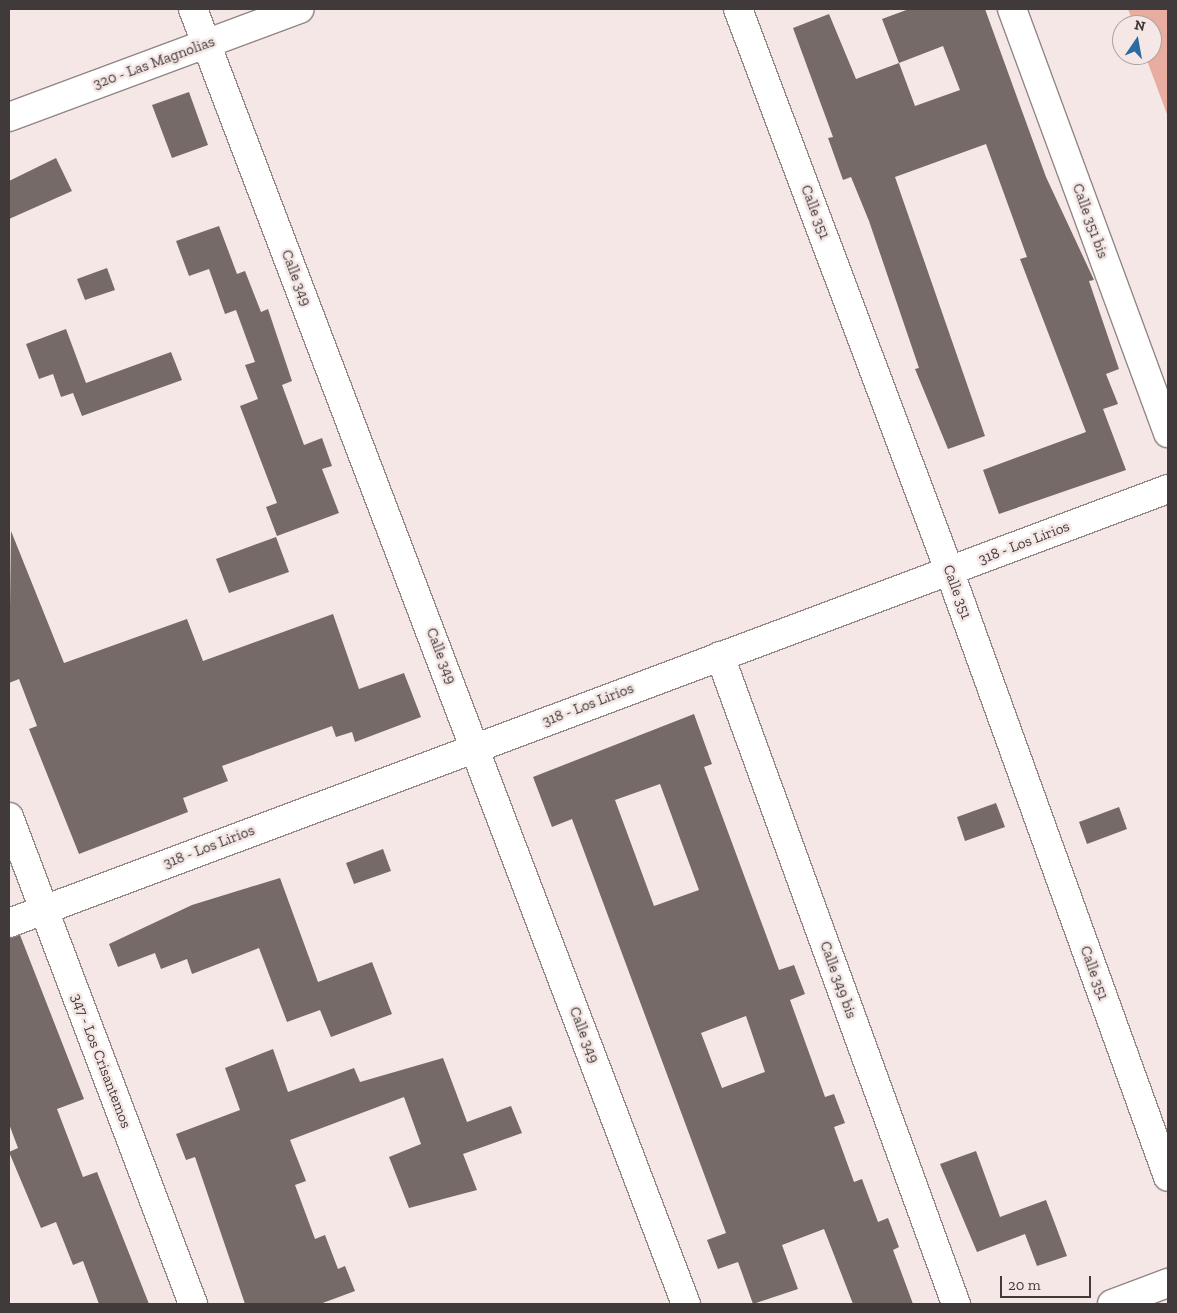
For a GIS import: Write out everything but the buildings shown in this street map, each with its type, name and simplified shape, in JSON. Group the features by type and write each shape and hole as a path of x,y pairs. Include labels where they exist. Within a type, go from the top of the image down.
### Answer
{"street":[{"name":"Calle 349","path":"193,9 476,748 686,1304"},
{"name":"320 - Las Magnolias","path":"9,117 300,9"},
{"name":"Calle 351","path":"738,9 950,570 1168,1177"},
{"name":"Calle 351 bis","path":"1012,9 1168,433"},
{"name":"318 - Los Lirios","path":"9,922 1168,488"},
{"name":"Calle 349 bis","path":"720,656 956,1304"},
{"name":"347 - Los Crisantemos","path":"9,818 193,1304"},
{"path":"1112,1304 1168,1283"}],"shaded area":[{"path":"1128,9 1168,9 1168,117 1149,65 1162,65 1162,15 1130,15"}]}
